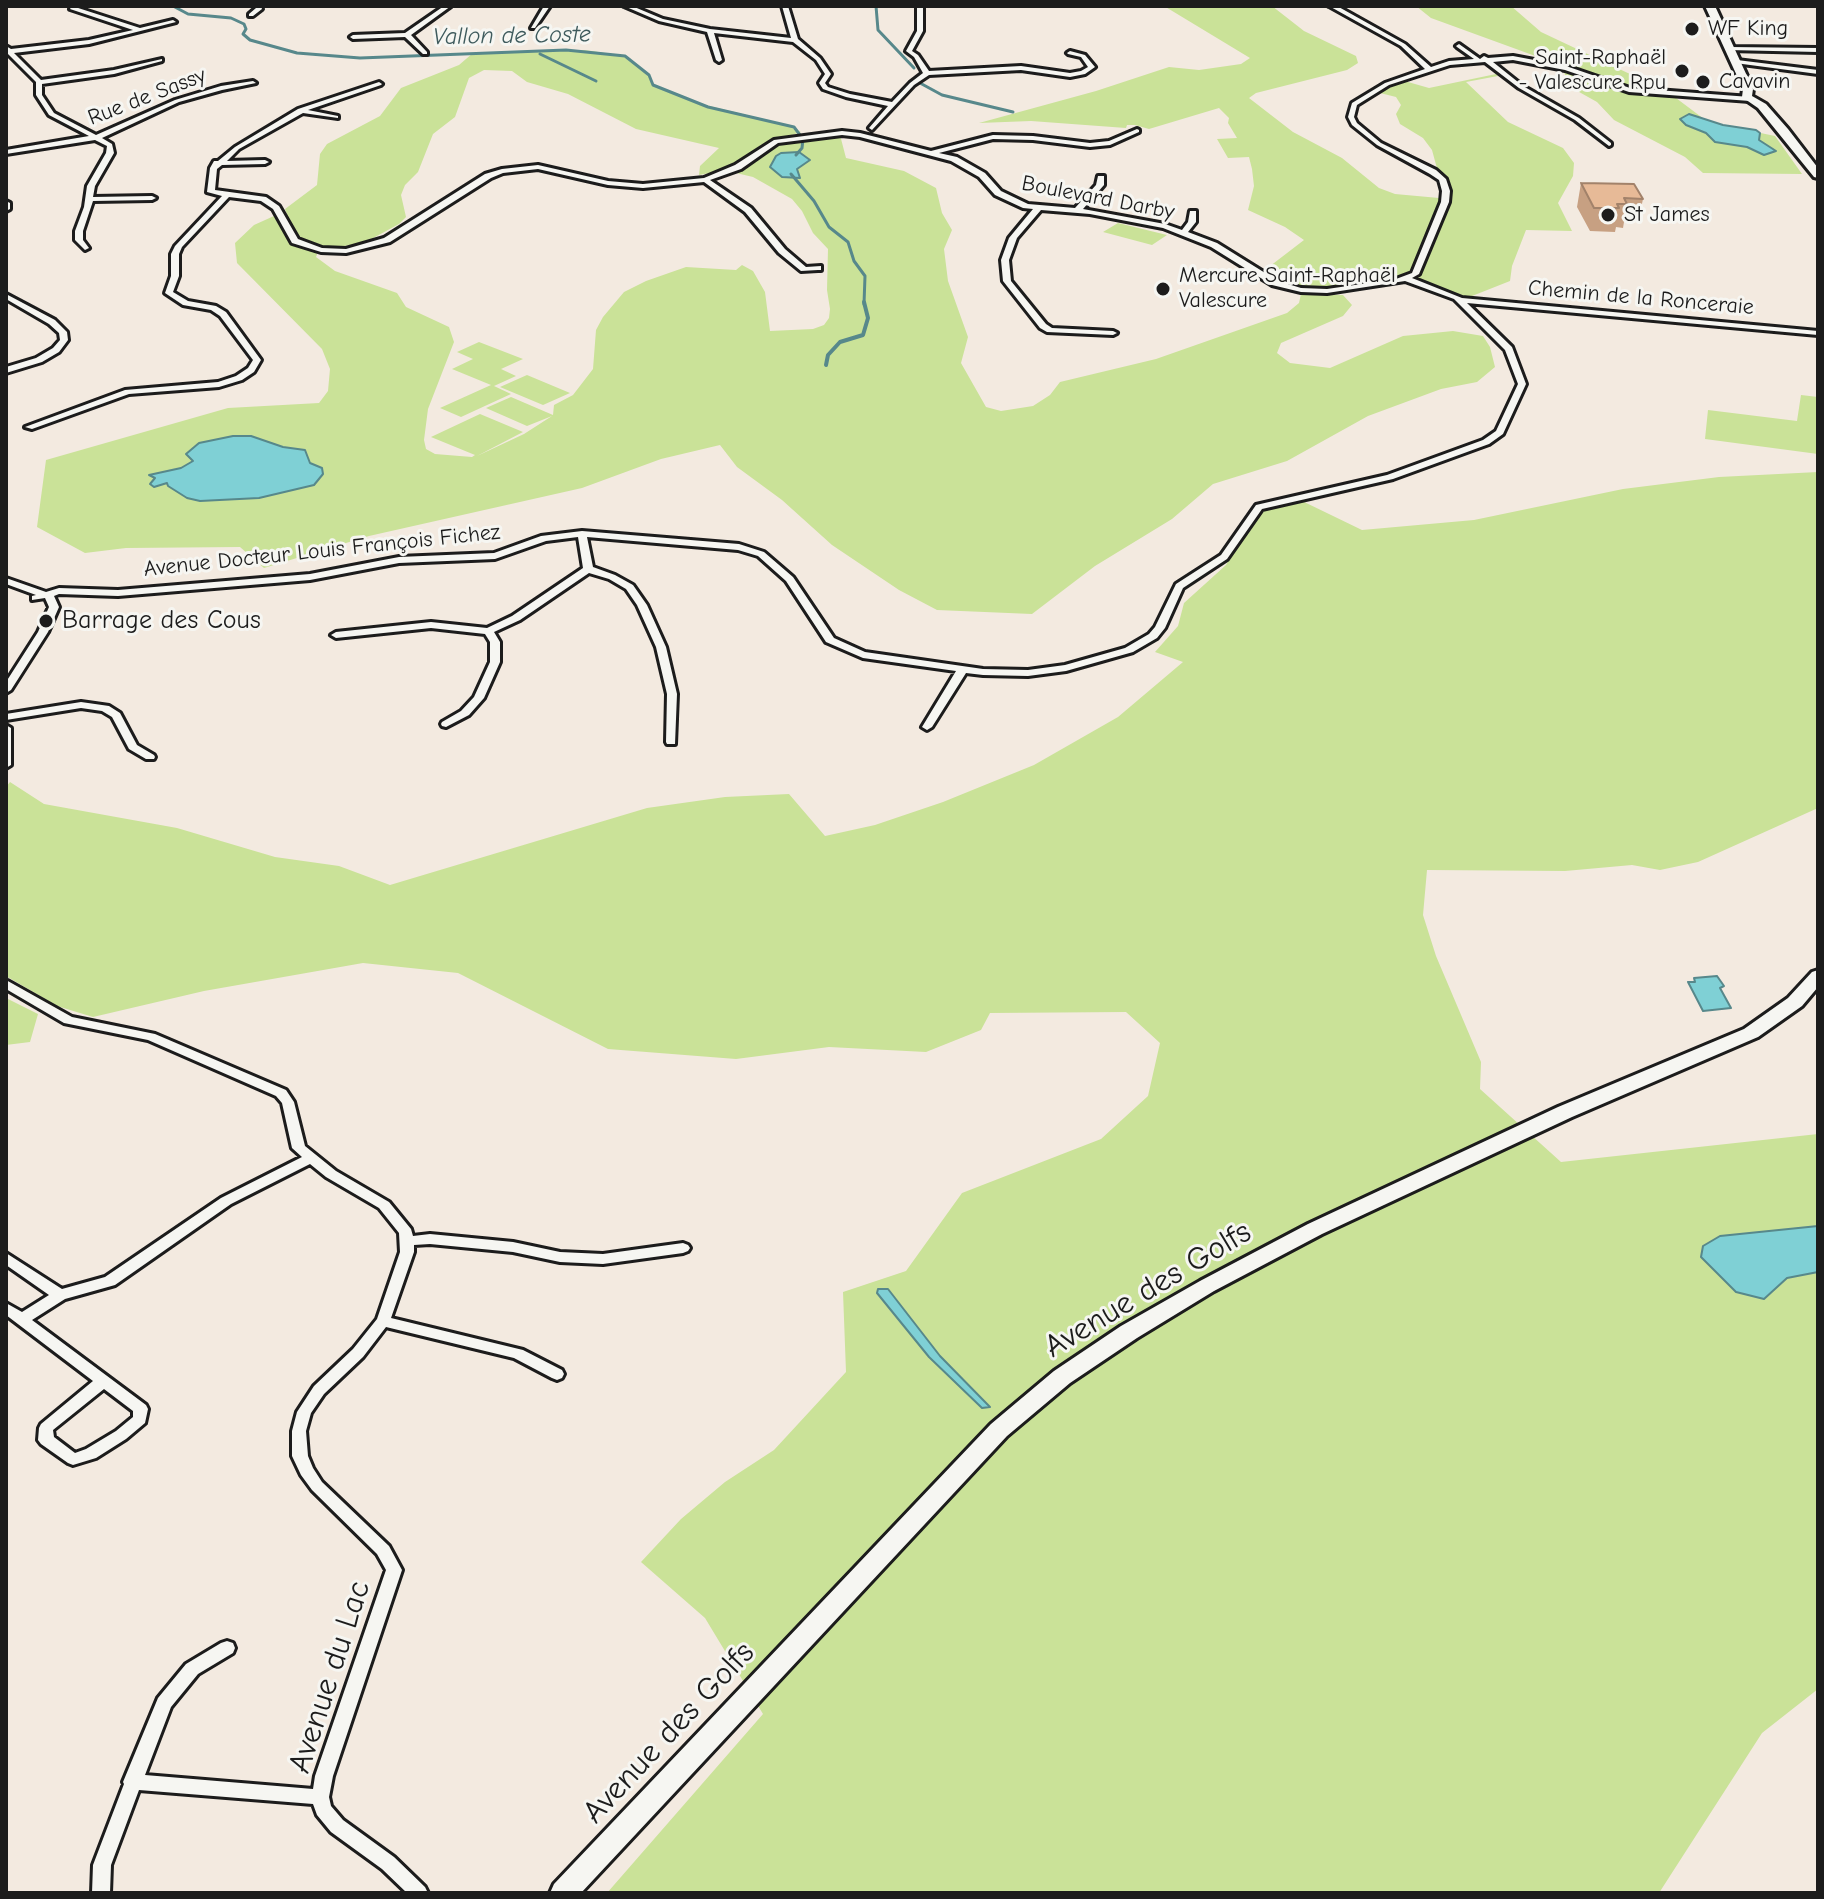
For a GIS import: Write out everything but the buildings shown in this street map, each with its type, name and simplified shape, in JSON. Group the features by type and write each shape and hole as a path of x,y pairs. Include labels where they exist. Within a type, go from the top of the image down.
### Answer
{"main road":[{"path":"1710,8 1749,97 1784,131"},
{"path":"1737,64 1757,89 1769,97"},
{"path":"1749,97 1769,97"},
{"path":"1769,97 1769,105 1784,131 1818,175"},
{"name":"Avenue des Golfs","path":"563,1893 999,1430 1062,1377 1129,1332 1207,1286 1315,1229 1565,1112 1751,1033 1795,1002 1818,976"}],"street":[{"path":"251,15 259,9 258,6"},
{"path":"353,37 407,35 448,6"},
{"path":"533,27 547,6"},
{"path":"627,6 661,20 710,31 795,40 818,59 828,74 822,83 825,88 894,105"},
{"path":"785,6 795,40"},
{"path":"920,6 920,31 909,51 927,73"},
{"path":"1332,6 1403,45 1428,68"},
{"path":"72,8 141,30"},
{"path":"7,50 89,42 173,22"},
{"path":"710,31 719,60"},
{"path":"407,35 425,53"},
{"path":"1459,46 1577,119 1609,144"},
{"path":"1730,49 1818,50"},
{"path":"7,50 39,82 39,95 51,114 110,145 110,153 91,186 79,231 79,240 85,248"},
{"path":"872,128 927,73 1021,68 1070,75 1083,73 1092,67 1083,56 1070,53"},
{"path":"1407,279 1415,274 1423,260 1446,191 1442,179 1433,172 1367,137 1354,124 1351,117 1354,104 1360,98 1428,68 1480,58 1513,58 1543,63 1629,90 1749,97"},
{"path":"39,82 114,72 160,60"},
{"path":"1737,64 1818,72"},
{"name":"Rue de Sassy","path":"6,152 98,137 177,101 221,88 253,83"},
{"path":"217,163 300,110 379,84"},
{"path":"300,110 336,117"},
{"path":"931,153 993,137 1090,145 1110,143 1137,131"},
{"name":"Boulevard Darby","path":"217,163 212,175 211,192 249,196 272,203 295,241 321,250 346,251 387,240 488,176 502,171 538,167 608,183 643,186 705,180 738,167 776,141 816,134 860,135 931,153 974,168 1006,198 1038,208 1141,221 1184,232 1214,245 1266,278 1287,287 1327,291 1407,279"},
{"path":"217,163 265,162"},
{"path":"1077,211 1100,185 1101,178"},
{"path":"705,180 748,210 782,251 804,269 818,268"},
{"path":"29,427 128,392 219,384 239,378 251,370 257,360 223,314 213,308 186,303 169,293 179,246 227,195"},
{"path":"90,199 152,198"},
{"path":"1038,208 1013,238 1005,260 1007,281 1043,326 1050,330 1113,333"},
{"path":"1184,232 1192,222 1193,213"},
{"path":"1407,279 1462,300"},
{"path":"6,296 52,322 63,332 64,340 56,350 39,360 6,370"},
{"name":"Chemin de la Ronceraie","path":"1462,300 1818,333"},
{"name":"Avenue Docteur Louis François Fichez","path":"45,600 77,594 310,577 399,560 495,556 558,535 582,534 739,547 761,554 790,579 830,640 842,647 876,657 962,670 1005,673 1050,670 1129,650 1153,636 1160,628 1179,586 1224,557 1259,507 1390,477 1497,436 1522,384 1509,349 1462,300"},
{"path":"582,534 588,569"},
{"path":"336,635 431,625 488,631 516,618 588,569"},
{"path":"588,569 630,587 642,605 661,647 672,694 671,742"},
{"path":"6,690 43,632 46,621 45,600 11,582"},
{"path":"446,724 465,713 479,698 490,674 495,662 495,642 488,631"},
{"path":"927,727 962,670"},
{"path":"6,717 81,705 105,708 116,715 133,747 150,757"},
{"path":"6,728 6,765"},
{"path":"6,984 68,1020 151,1037 281,1093 288,1102 299,1148 309,1159 384,1205 402,1225 408,1241 430,1239 513,1247 560,1257 603,1259 683,1248"},
{"path":"22,1319 60,1295 110,1281 226,1201 309,1159"},
{"name":"Avenue du Lac","path":"408,1241 383,1321 358,1353 319,1390 304,1412 299,1431 300,1456 306,1471 317,1486 383,1550 394,1570 324,1776 320,1797 323,1810 337,1826 388,1863 419,1893"},
{"path":"6,1258 60,1295"},
{"path":"6,1308 141,1409 140,1419 91,1454 73,1459 46,1440 46,1428 103,1381"},
{"path":"383,1321 518,1354 557,1374"},
{"path":"101,1893 102,1865 164,1703 192,1669 227,1648"},
{"path":"132,1782 320,1797"}],"green space":[{"path":"1164,6 1272,6 1304,31 1356,56 1358,63 1347,70 1256,93 1249,98 1293,132 1342,158 1379,188 1395,194 1450,199 1451,191 1449,182 1438,172 1432,150 1423,138 1400,124 1396,114 1401,105 1396,97 1376,92 1401,80 1429,88 1496,74 1498,76 1466,82 1508,122 1563,148 1574,163 1573,176 1558,203 1572,231 1526,230 1512,266 1510,281 1467,298 1425,282 1397,278 1333,287 1286,285 1261,273 1304,240 1285,227 1248,210 1254,186 1249,157 1228,158 1217,139 1237,138 1228,123 1229,118 1219,108 1149,129 1135,125 1127,125 1126,128 1031,121 979,123 1169,67 1199,70 1241,64 1250,58"},
{"path":"1416,6 1511,6 1541,32 1668,92 1708,122 1775,136 1802,174 1703,173 1685,157 1614,120 1597,102 1572,88 1560,65 1431,18"},
{"path":"585,50 625,56 649,75 653,85 697,103 784,124 801,132 761,145 726,170 699,175 700,166 719,148 636,129 568,94 527,82 512,71 484,70 469,78 455,117 433,134 418,172 405,185 401,195 406,217 399,224 364,243 324,249 298,238 293,231 285,209 317,185 320,154 327,144 380,116 401,88 459,65 473,53"},
{"path":"840,135 846,158 904,171 936,188 942,213 952,230 944,249 948,281 968,337 961,363 986,407 1001,411 1033,406 1050,395 1060,382 1156,359 1287,313 1299,303 1301,294 1343,295 1352,305 1343,316 1281,343 1277,353 1290,363 1330,368 1403,336 1453,331 1483,336 1490,347 1495,367 1477,382 1441,389 1368,416 1287,461 1213,484 1172,519 1095,566 1032,614 937,610 899,590 832,545 782,500 737,467 720,445 661,459 582,488 369,536 264,568 240,547 126,548 85,553 37,527 46,460 228,408 319,403 328,391 330,369 322,349 237,263 235,243 254,225 274,216 289,242 318,252 316,257 335,271 397,293 406,307 449,327 454,342 428,409 424,440 426,449 435,454 472,457 475,455 431,437 480,414 523,432 477,456 524,434 552,416 527,426 486,408 511,397 553,415 554,405 573,395 593,369 596,330 603,317 624,292 646,281 686,267 736,270 742,265 753,271 765,292 770,331 813,329 824,325 830,309 828,249 813,233 792,199 753,177 732,172 784,141"},
{"path":"1118,223 1167,235 1152,245 1103,232"},
{"path":"479,342 523,359 501,369 516,376 494,386 511,394 461,417 440,408 491,385 452,369 473,359 457,352"},
{"path":"527,375 570,393 543,405 500,387"},
{"path":"1801,395 1818,397 1818,454 1705,439 1708,410 1797,421"},
{"path":"1818,472 1818,808 1698,862 1660,870 1632,865 1565,871 1427,870 1423,915 1436,956 1481,1062 1480,1089 1561,1162 1818,1134 1818,1689 1762,1733 1659,1893 607,1893 763,1714 705,1618 641,1562 681,1519 725,1482 774,1450 846,1372 843,1292 906,1271 962,1193 1101,1139 1148,1096 1160,1043 1126,1012 990,1013 981,1030 926,1052 829,1047 736,1059 608,1049 458,973 363,963 204,991 93,1017 57,1006 6,976 6,787 10,782 44,804 177,828 275,857 339,866 390,885 647,808 725,797 789,794 825,836 875,825 943,802 1034,765 1118,717 1183,662 1155,652 1178,626 1184,603 1226,565 1253,512 1298,499 1362,530 1474,520 1623,489 1719,477"},
{"path":"6,998 38,1014 30,1042 6,1045"}],"water":[{"path":"1689,114 1723,125 1756,130 1760,133 1759,140 1776,151 1764,155 1747,147 1715,142 1706,133 1686,125 1680,119"},
{"path":"799,152 810,160 797,169 800,178 782,177 770,167 781,153"},
{"path":"233,436 251,436 283,447 305,450 310,463 322,468 323,474 314,485 259,498 200,501 187,498 167,483 154,487 150,484 155,478 149,475 181,468 193,461 186,454 199,443"},
{"path":"1717,976 1724,986 1720,988 1731,1008 1703,1011 1688,982 1695,982 1694,978"},
{"path":"1818,1226 1818,1272 1787,1278 1764,1299 1736,1292 1701,1257 1703,1246 1720,1236"},
{"path":"878,1289 888,1289 940,1356 990,1407 982,1408 929,1357 877,1293"}],"waterway":[{"name":"Vallon de Coste","path":"173,6 188,14 231,18 244,24 246,29 243,34 250,40 297,53 360,58 566,50 625,56 649,75 653,85 708,107 794,127 803,139 802,148 796,155"},
{"path":"876,6 878,30 914,68"},
{"path":"540,54 596,81"},
{"path":"920,83 942,95 1013,112"},
{"name":"Vallon de Coste","path":"791,174 814,201 829,227 848,242 854,261 865,276 864,302"},
{"name":"Vallon de Coste","path":"826,365 828,355 840,342 863,335 868,318 864,302"}],"place":[{"name":"WF King","path":"1692,29"},
{"name":"Saint-Raphaël - Valescure Rpu","path":"1682,71"},
{"name":"Cavavin","path":"1703,82"},
{"name":"St James","path":"1608,215"},
{"name":"Mercure Saint-Raphaël Valescure","path":"1163,289"},
{"name":"Barrage des Cous","path":"46,621"}]}
